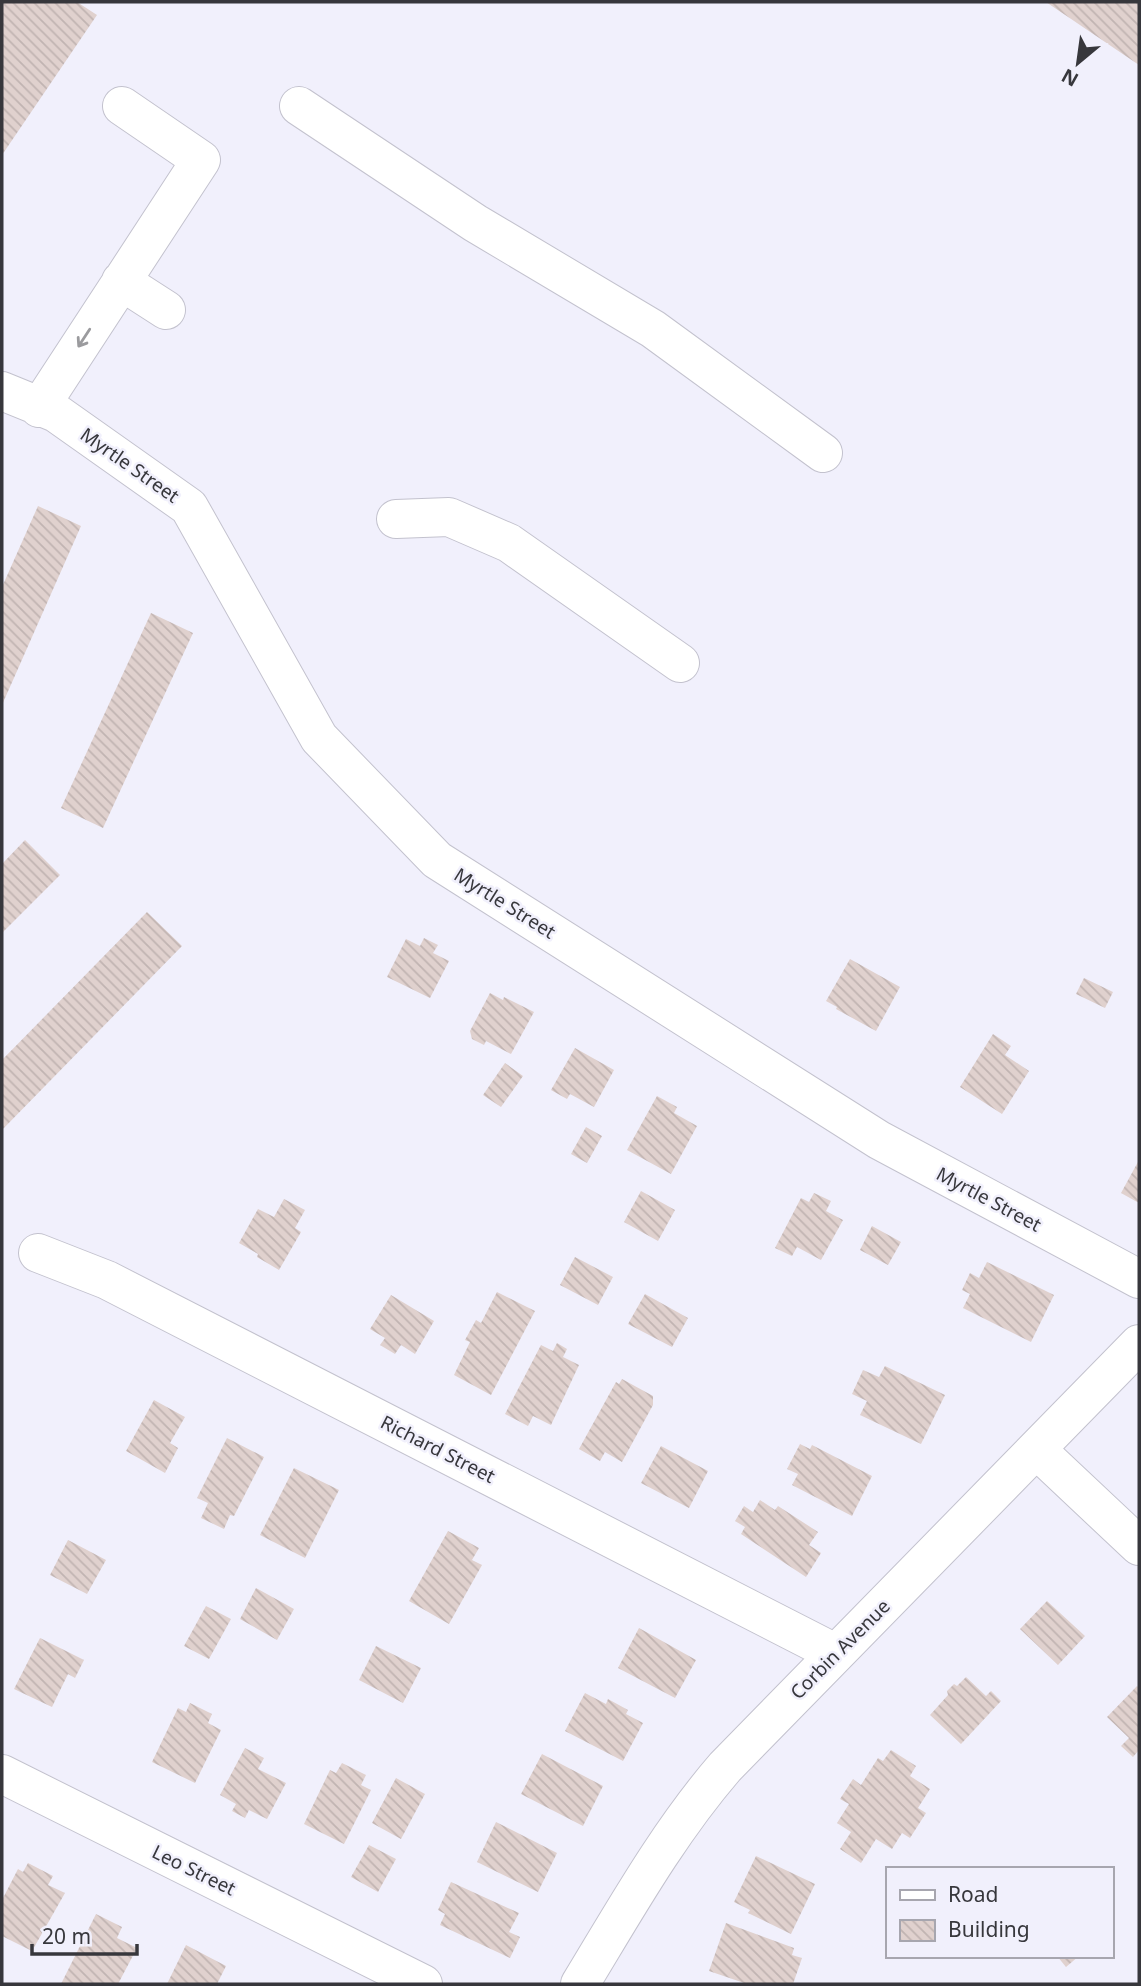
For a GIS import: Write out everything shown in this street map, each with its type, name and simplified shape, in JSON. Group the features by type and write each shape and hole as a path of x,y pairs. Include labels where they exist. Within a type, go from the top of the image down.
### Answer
{"street":[{"path":"39,408 201,160 122,106"},
{"path":"299,106 475,223 653,329 823,453"},
{"path":"121,281 166,310"},
{"name":"Myrtle Street","path":"2,391 56,414 190,507 319,738 436,860 880,1140 1139,1279"},
{"path":"396,519 449,517 509,542 680,663"},
{"name":"Richard Street","path":"38,1253 107,1280 835,1653"},
{"name":"Corbin Avenue","path":"580,1984 651,1868 699,1798 735,1756 1139,1344"},
{"path":"1037,1450 1139,1546"},
{"name":"Leo Street","path":"2,1774 424,1984"}],"building":[{"path":"2,2 77,2 97,15 2,155"},
{"path":"1046,2 1139,2 1139,65"},
{"path":"38,506 81,526 2,705 2,587"},
{"path":"151,613 193,633 103,828 61,808"},
{"path":"25,840 60,875 2,933 2,864"},
{"path":"147,912 182,946 2,1130 2,1060"},
{"path":"424,938 438,945 433,953 449,961 430,998 387,977 406,939 420,946"},
{"path":"850,959 900,987 876,1031 826,1001"},
{"path":"1084,978 1113,992 1105,1008 1076,994"},
{"path":"490,993 534,1012 511,1054 486,1041 484,1045 472,1039 470,1031"},
{"path":"993,1034 1011,1046 1005,1055 1029,1071 1002,1114 960,1087"},
{"path":"575,1048 614,1070 594,1107 570,1094 567,1099 551,1090"},
{"path":"505,1063 523,1076 501,1107 483,1095"},
{"path":"657,1096 677,1107 674,1113 697,1126 671,1174 627,1150"},
{"path":"586,1127 602,1136 587,1163 571,1154"},
{"path":"1139,1160 1139,1203 1121,1193"},
{"path":"641,1191 675,1210 658,1241 624,1222"},
{"path":"814,1193 831,1201 826,1211 843,1220 821,1260 797,1247 792,1256 775,1248 801,1198 809,1202"},
{"path":"284,1199 305,1210 295,1228 301,1232 279,1270 239,1243 258,1209 274,1217"},
{"path":"872,1226 901,1242 888,1265 860,1250"},
{"path":"575,1257 613,1277 598,1305 560,1285"},
{"path":"987,1262 1054,1295 1031,1342 963,1308 970,1294 962,1290 970,1273 979,1278"},
{"path":"497,1292 535,1311 491,1395 454,1375 470,1342 465,1340 476,1320 481,1323"},
{"path":"645,1294 688,1318 672,1347 628,1324"},
{"path":"391,1295 434,1321 415,1354 401,1345 395,1354 380,1345 385,1338 370,1329"},
{"path":"557,1343 567,1349 563,1357 579,1365 551,1425 533,1416 528,1426 505,1414 541,1345 553,1351"},
{"path":"885,1366 945,1395 921,1444 860,1415 867,1401 852,1394 863,1370 879,1377"},
{"path":"622,1379 653,1396 653,1405 622,1462 605,1452 600,1461 579,1449 616,1382 619,1384"},
{"path":"154,1400 185,1417 170,1443 178,1448 165,1473 126,1451"},
{"path":"227,1438 264,1457 234,1516 230,1515 224,1529 201,1518 208,1503 197,1498"},
{"path":"800,1444 810,1449 812,1445 872,1476 852,1516 792,1485 798,1474 787,1469"},
{"path":"661,1446 708,1471 689,1508 641,1483"},
{"path":"294,1468 339,1490 305,1558 260,1535"},
{"path":"760,1500 775,1510 778,1506 818,1532 809,1545 821,1553 806,1577 741,1534 745,1527 735,1521 744,1506 753,1512"},
{"path":"448,1531 479,1548 472,1560 482,1565 449,1624 409,1601"},
{"path":"68,1540 106,1560 87,1594 50,1575"},
{"path":"256,1588 294,1609 277,1640 240,1619"},
{"path":"1047,1601 1085,1636 1058,1665 1020,1629"},
{"path":"206,1606 231,1619 209,1659 184,1646"},
{"path":"639,1628 696,1660 675,1698 618,1668"},
{"path":"40,1638 84,1660 75,1678 68,1674 52,1707 14,1689"},
{"path":"376,1646 421,1668 403,1703 359,1680"},
{"path":"966,1677 986,1696 991,1691 1001,1701 961,1744 930,1715 948,1695 947,1691"},
{"path":"1137,1686 1139,1750 1133,1757 1121,1746 1129,1738 1107,1717"},
{"path":"585,1693 606,1704 608,1699 628,1710 626,1714 643,1723 623,1761 565,1731"},
{"path":"190,1703 212,1714 208,1723 221,1730 195,1783 152,1762 178,1708 186,1712"},
{"path":"245,1748 264,1758 258,1769 286,1783 267,1819 249,1810 245,1818 232,1811 236,1804 220,1795"},
{"path":"891,1750 916,1766 910,1776 930,1789 918,1808 926,1813 910,1838 902,1833 892,1849 876,1839 861,1863 840,1849 851,1832 837,1823 849,1804 840,1799 853,1779 861,1785 878,1758 883,1761"},
{"path":"542,1754 603,1786 583,1826 521,1794"},
{"path":"342,1763 366,1775 361,1785 371,1790 344,1844 304,1824 330,1770 336,1773"},
{"path":"396,1778 425,1794 401,1839 372,1823"},
{"path":"496,1822 557,1853 538,1892 477,1862"},
{"path":"369,1845 396,1859 378,1892 351,1877"},
{"path":"756,1856 815,1884 791,1934 748,1913 750,1910 734,1902"},
{"path":"28,1863 53,1876 48,1885 65,1893 32,1951 2,1936 2,1900 18,1869 23,1872"},
{"path":"451,1882 519,1913 509,1932 520,1937 510,1958 440,1925 445,1914 438,1910"},
{"path":"96,1914 122,1927 117,1938 137,1948 118,1984 61,1984"},
{"path":"726,1923 794,1948 792,1955 802,1958 793,1984 747,1984 709,1971"},
{"path":"186,1945 226,1966 217,1984 167,1984"},
{"path":"1059,1958 1077,1958 1066,1967"}]}
